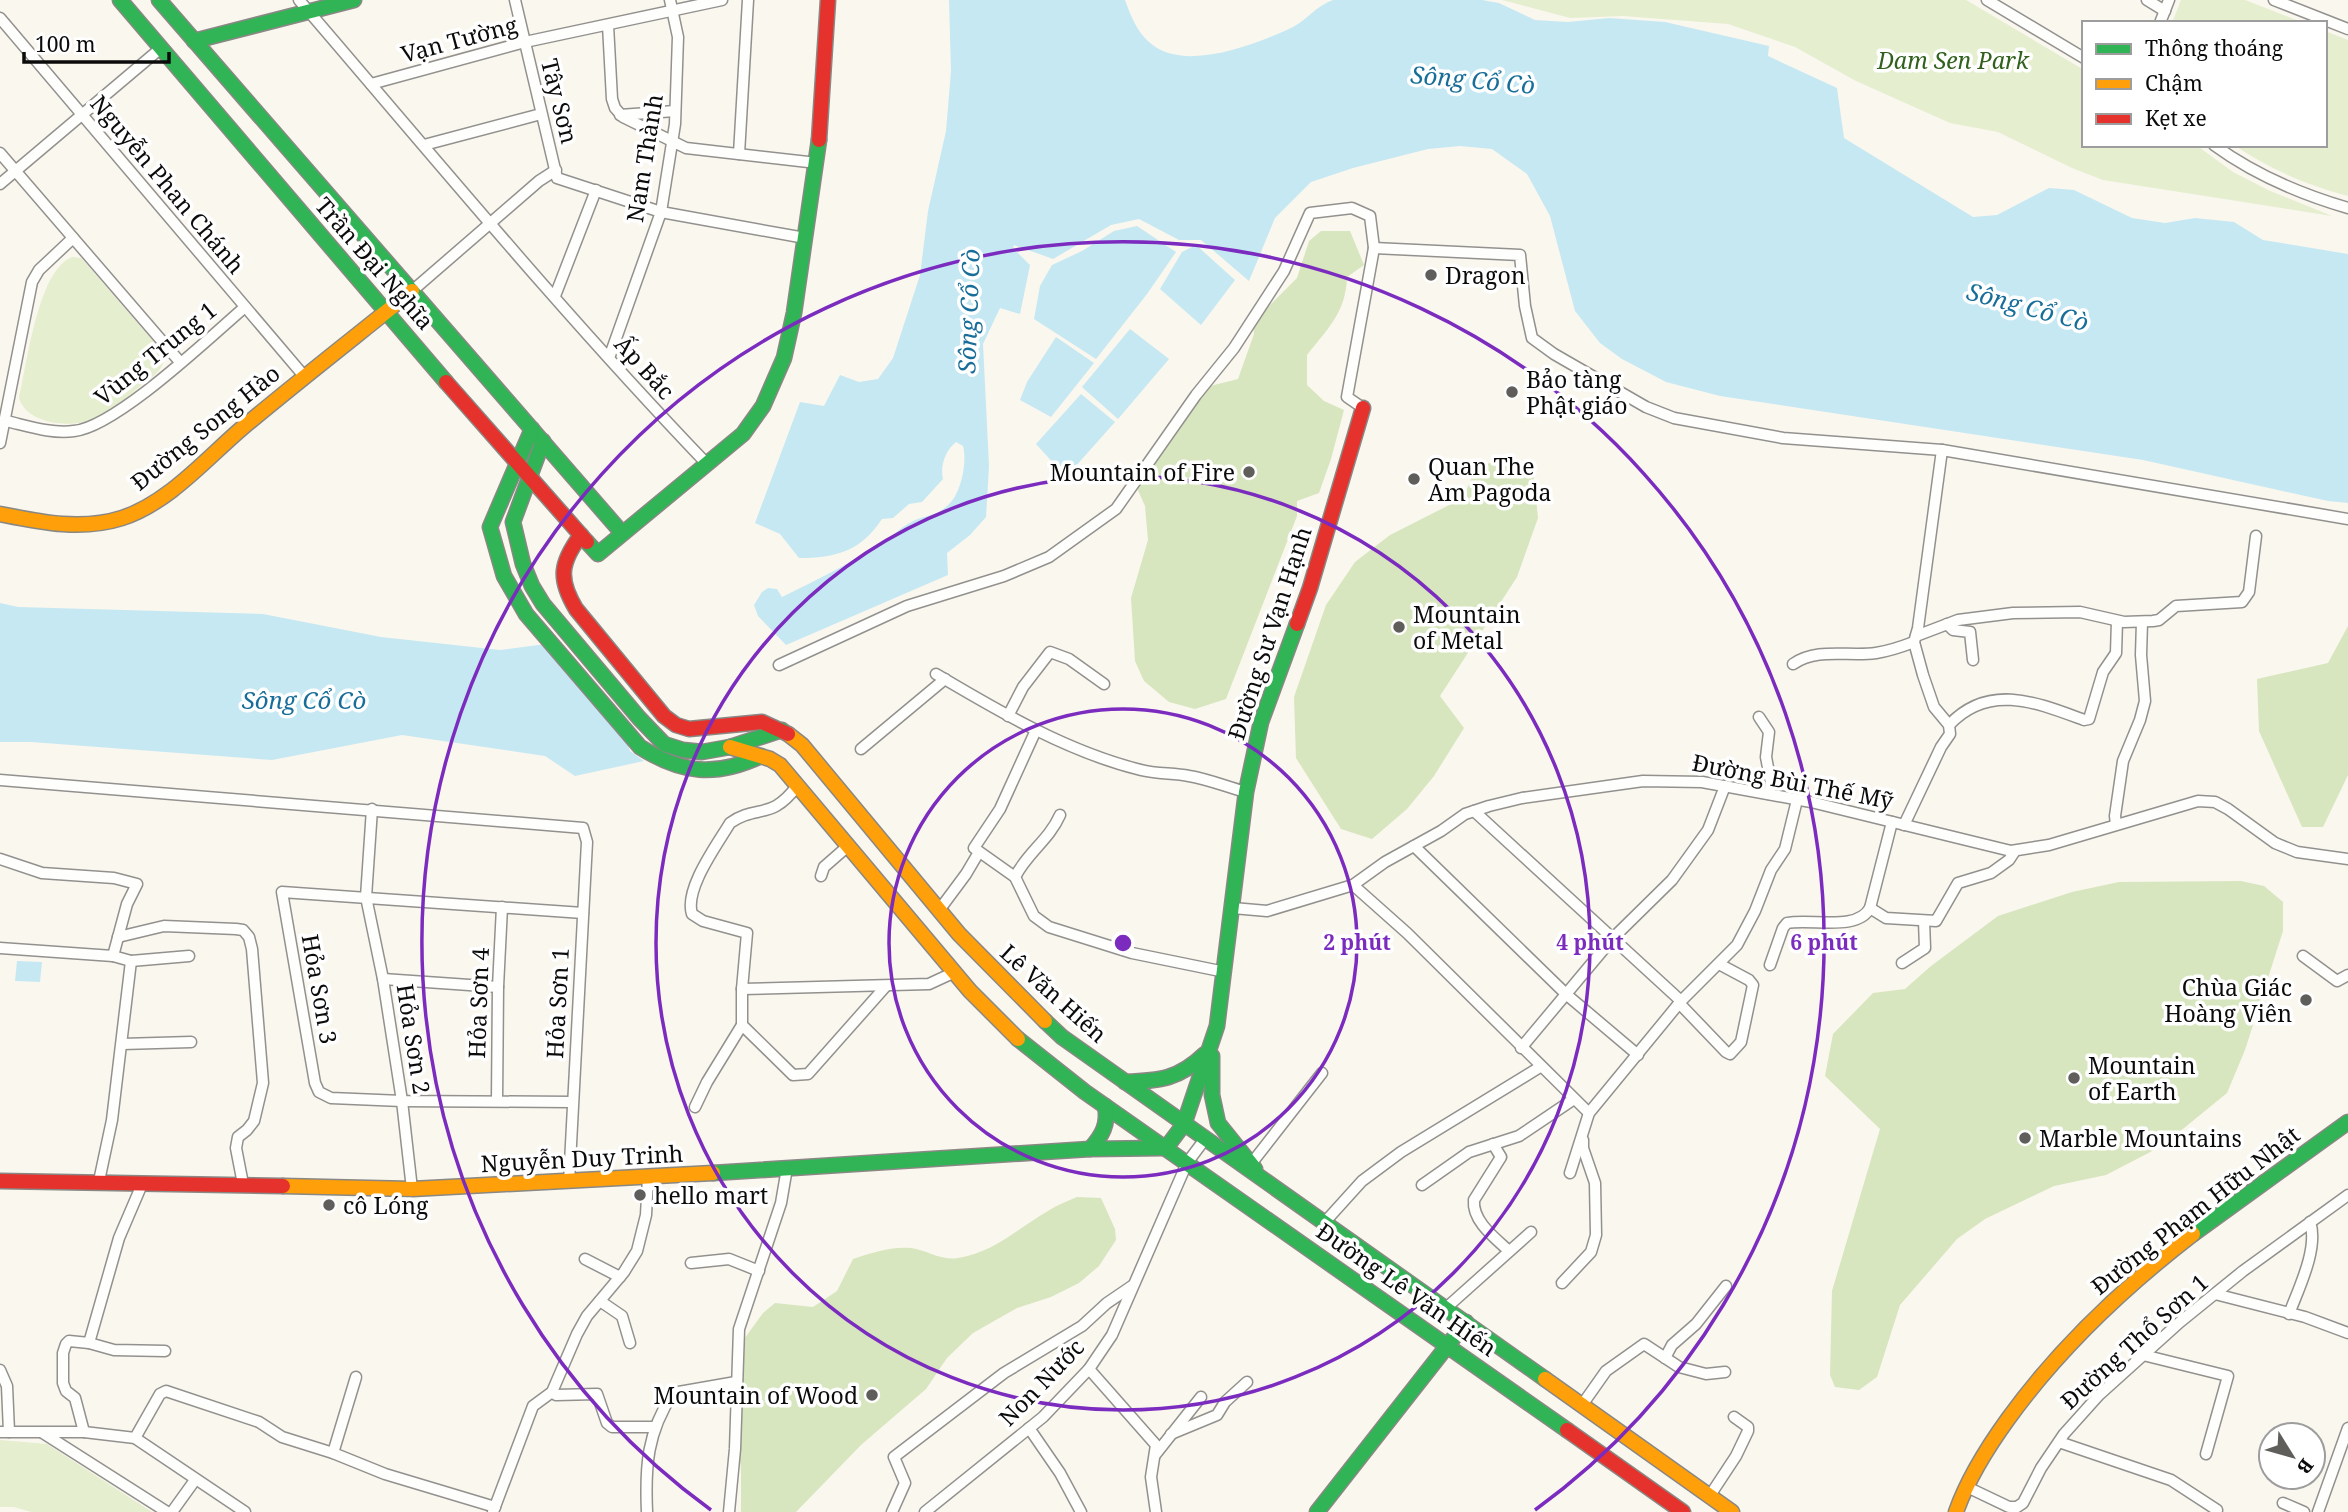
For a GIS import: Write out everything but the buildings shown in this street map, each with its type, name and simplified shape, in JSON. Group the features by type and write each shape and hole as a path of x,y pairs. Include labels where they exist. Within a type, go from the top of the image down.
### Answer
{"main road":[{"name":"Trần Đại Nghĩa","path":"120,0 517,464 598,554 622,533 159,0"},
{"path":"194,41 304,5 354,0"},
{"path":"622,533 743,434 763,406 774,384 784,358 794,313 817,163 828,0"},
{"name":"Đường Song Hào","path":"0,514 53,526 104,523 128,516 168,491 304,376 412,291"},
{"name":"Đường Sư Vạn Hạnh","path":"1166,1148 1184,1124 1211,1047 1221,1008 1246,792 1261,722 1310,587 1363,408"},
{"path":"532,429 490,527 504,576 526,614 626,732 654,758 675,768 692,770 743,766 761,756"},
{"path":"542,441 513,522 523,564 543,604 664,744 702,752 730,747 782,730"},
{"path":"581,535 572,546 564,564 564,591 664,716 676,725 689,729 762,722 782,730"},
{"path":"543,604 564,591"},
{"name":"Lê Văn Hiến","path":"782,730 802,745 980,958 1033,1012 1062,1037 1324,1223"},
{"path":"730,747 780,765 955,972 1023,1044 1105,1106 1108,1116 1104,1131 1090,1149"},
{"path":"1125,1082 1164,1081 1193,1067 1211,1047"},
{"path":"1211,1047 1215,1113 1223,1130 1262,1178"},
{"name":"Đường Lê Văn Hiến","path":"1105,1106 1683,1512"},
{"name":"Đường Phạm Hữu Nhật","path":"1956,1512 1976,1467 2032,1386 2070,1342 2112,1300 2160,1261 2348,1122"},
{"name":"Nguyễn Duy Trinh","path":"0,1181 412,1189 569,1182 1090,1149 1166,1148"},
{"name":"Đường Lê Văn Hiến","path":"1324,1223 1732,1512"},
{"path":"1317,1512 1466,1322"}],"street":[{"name":"Tây Sơn","path":"515,0 556,170"},
{"name":"Vạn Tường","path":"371,84 524,42 608,25 671,5 722,0"},
{"path":"739,154 748,0"},
{"path":"1988,0 2082,57"},
{"path":"2147,0 2167,6"},
{"path":"2274,0 2348,29"},
{"name":"Ấp Bắc","path":"304,5 490,223 706,464"},
{"name":"Nam Thành","path":"609,358 661,212 676,111 678,37 671,5"},
{"name":"Nguyễn Phan Chánh","path":"0,18 304,376"},
{"path":"608,25 611,92 615,108 620,115 686,148 817,163"},
{"path":"0,184 161,48"},
{"path":"620,115 676,111"},
{"path":"424,145 541,114"},
{"path":"2217,147 2237,162 2274,181 2311,197 2348,208"},
{"path":"0,153 180,362"},
{"path":"412,291 539,181 556,170 557,178 661,212 805,238"},
{"path":"555,296 596,190"},
{"path":"779,664 907,606 1003,576 1049,557 1116,509 1256,315 1284,271 1310,213 1352,208 1370,216 1374,248 1520,255 1525,306 1532,338 1554,354 1646,407 1674,418 1783,438 1942,450 2348,519"},
{"path":"0,443 32,282 39,270 73,238"},
{"name":"Đường Sư Vạn Hạnh","path":"1363,408 1347,397 1374,248"},
{"name":"Vùng Trung 1","path":"6,421 55,432 91,428 121,410 246,307"},
{"path":"1904,825 1941,747 1950,734 1949,725 1934,707 1915,639 1942,450"},
{"path":"1793,664 1808,656 1874,653 1896,649 1947,624 1972,618 2059,611 2092,614 2117,621 2142,622 2160,620 2176,607 2245,601 2249,592 2256,536"},
{"path":"1949,725 1977,706 2010,698 2034,702 2084,720 2088,719 2103,672 2116,653 2117,621"},
{"path":"2116,824 2123,761 2145,701 2141,655 2142,622"},
{"path":"1947,624 1954,630 1970,632 1973,660"},
{"path":"1008,716 1023,687 1050,652 1069,659 1104,684"},
{"path":"861,749 941,677 1036,730 1107,760 1143,771 1192,776 1246,792"},
{"path":"1759,717 1769,732 1766,757 1771,783 1769,794"},
{"path":"1036,730 1000,809 974,848 1014,877 1034,916 1049,927 1132,953 1225,972"},
{"path":"0,780 372,809"},
{"name":"Đường Bùi Thế Mỹ","path":"1233,908 1266,911 1353,885 1385,862 1474,811 1522,798 1643,781 1678,780 1769,794 2015,851 2049,845 2198,801 2215,802 2275,843 2297,852 2348,859"},
{"path":"695,1107 742,1025 747,933 695,917 690,900 701,873 730,823 737,818 775,808 786,801 797,786"},
{"path":"1521,1048 1613,938 1672,880 1708,830 1725,786"},
{"path":"1570,1173 1589,1113 1680,1002 1737,945 1755,911 1771,870 1785,849 1797,800"},
{"name":"Hỏa Sơn 1","path":"372,809 583,828 587,842 569,1182"},
{"name":"Hỏa Sơn 2","path":"372,809 366,897 383,979 402,1101 412,1189"},
{"path":"1474,811 1613,938 1730,1054 1741,1042 1753,985 1749,980 1719,964"},
{"path":"1014,877 1031,852 1050,834 1060,815"},
{"path":"1770,965 1787,923 1857,921 1865,916 1870,908 1892,822"},
{"path":"821,876 824,867 848,846"},
{"path":"1414,846 1567,995 1638,1055"},
{"path":"1870,908 1886,918 1933,921 1939,918 1958,883 1991,873 2009,860 2015,851"},
{"path":"940,909 967,874 979,852"},
{"path":"0,859 42,873 114,878 137,884 127,904 113,956"},
{"path":"1353,885 1407,933 1589,1113"},
{"name":"Hỏa Sơn 3","path":"366,897 282,891 315,1083 319,1092 331,1098 402,1101"},
{"path":"366,897 583,913"},
{"name":"Hỏa Sơn 4","path":"497,1101 502,906"},
{"path":"1902,963 1925,948 1924,921"},
{"path":"118,937 163,926 236,929 243,930 249,937 256,980 263,1083 254,1121 238,1137 236,1148 243,1184"},
{"path":"0,948 113,956 131,961 188,956"},
{"path":"2303,956 2337,981 2348,975"},
{"path":"99,1181 113,1120 131,961"},
{"path":"742,989 929,984 955,972"},
{"path":"383,979 498,987"},
{"path":"742,1025 793,1074 808,1073 886,986"},
{"path":"122,1044 191,1042"},
{"path":"1324,1223 1362,1181 1401,1152 1540,1067"},
{"path":"1251,1164 1322,1073"},
{"path":"1422,1185 1453,1161 1480,1147 1519,1136 1574,1099"},
{"path":"402,1101 572,1102"},
{"path":"1562,1283 1591,1252 1596,1235 1595,1183 1583,1148 1583,1130"},
{"name":"Non Nước","path":"925,1512 1029,1428 1089,1369 1112,1335 1187,1163 1205,1139"},
{"path":"1493,1143 1501,1157 1474,1200 1474,1208 1483,1226 1509,1251"},
{"path":"729,1512 735,1449 739,1329 781,1203 787,1168"},
{"path":"135,1438 160,1394 166,1391 259,1422 282,1437 494,1509 533,1406 552,1392 577,1334 637,1251 643,1233 648,1177"},
{"path":"89,1343 119,1238 143,1182"},
{"name":"Đường Thổ Sơn 1","path":"1967,1487 2009,1507 2017,1507 2023,1503 2041,1468 2059,1442 2099,1395 2215,1294 2348,1195"},
{"path":"2289,1314 2309,1260 2312,1240 2310,1223"},
{"path":"1446,1308 1531,1232"},
{"path":"585,1259 620,1277"},
{"path":"691,1263 729,1259 760,1271"},
{"path":"892,1512 905,1483 894,1457 1004,1373 1082,1326 1107,1303 1132,1286"},
{"path":"1665,1358 1672,1345 1696,1324 1726,1286"},
{"path":"2215,1294 2305,1317 2348,1334"},
{"path":"600,1301 622,1316 630,1343"},
{"path":"84,1432 75,1398 66,1391 63,1383 65,1343 89,1343 114,1350 165,1351"},
{"path":"1582,1405 1606,1371 1644,1344 1679,1367 1706,1374 1724,1372"},
{"path":"2143,1355 2228,1376 2206,1454"},
{"path":"1089,1369 1155,1443 1151,1477 1156,1512"},
{"path":"0,1370 7,1386 4,1432 84,1432 135,1438 244,1512"},
{"path":"333,1453 356,1377"},
{"path":"647,1512 648,1449 654,1427 673,1394 736,1382"},
{"path":"1171,1434 1217,1415 1225,1402 1247,1382"},
{"path":"552,1392 556,1395 597,1394 607,1423 612,1427 654,1427"},
{"path":"1155,1455 1201,1397"},
{"path":"1709,1497 1736,1456 1748,1431 1748,1427 1734,1418"},
{"path":"1029,1428 1060,1473 1081,1512"},
{"path":"2318,1512 2348,1428"},
{"path":"43,1433 170,1512 195,1480"},
{"path":"2059,1442 2171,1480 2217,1510"},
{"path":"2283,1503 2304,1512"}],"green space":[{"name":"Dam Sen Park","path":"1502,0 1966,0 2082,69 2082,147 2199,147 2233,172 2268,190 2332,216 2103,180 1998,132 1950,123 1856,81 1795,47 1728,24 1623,16 1570,18"},
{"path":"2181,0 2245,0 2299,21 2173,21"},
{"path":"2327,32 2348,40 2348,196 2318,187 2261,162 2237,147 2327,147"},
{"path":"1321,231 1350,231 1364,265 1347,277 1339,311 1307,355 1307,385 1324,401 1344,410 1331,459 1319,493 1297,501 1297,516 1226,699 1195,709 1169,702 1144,681 1135,661 1131,598 1148,540 1145,506 1132,477 1137,465 1169,437 1210,386 1238,379 1254,334 1253,322 1297,278 1309,241"},
{"path":"72,257 81,258 160,349 164,360 154,375 114,409 95,420 70,424 44,420 33,415 24,408 19,398 42,298 60,265"},
{"path":"1503,460 1533,468 1538,518 1517,577 1440,696 1464,728 1434,776 1407,809 1372,839 1341,829 1296,758 1294,697 1326,605 1355,562 1390,535 1463,498 1477,466"},
{"path":"2348,626 2348,775 2323,827 2302,827 2259,731 2257,679 2328,663"},
{"name":"Marble Mountains","path":"2241,881 2264,886 2283,902 2283,931 2245,1050 2227,1093 2162,1146 2106,1175 2054,1186 1985,1219 1957,1239 1900,1305 1877,1377 1859,1390 1835,1387 1830,1375 1832,1291 1880,1129 1825,1076 1833,1034 1873,993 1905,989 1998,916 2072,892 2119,882"},
{"path":"1077,1197 1101,1198 1115,1229 1116,1240 1099,1266 1079,1283 1051,1297 1017,1308 973,1333 947,1358 926,1389 861,1445 796,1512 741,1512 741,1470 736,1420 739,1346 763,1313 775,1303 813,1307 837,1291 853,1259 896,1248 917,1249 946,1258 971,1255 995,1245 1051,1209"},
{"path":"0,1440 47,1444 152,1512 31,1512 14,1507 0,1507"}],"water":[{"name":"Sông Cổ Cò","path":"949,0 1125,0 1137,28 1149,42 1163,51 1181,56 1220,53 1260,41 1293,27 1333,0 1482,0 1499,3 1535,20 1568,22 1609,18 1665,22 1769,46 1768,56 1837,88 1844,138 1973,217 1997,215 2049,188 2074,190 2132,218 2165,223 2195,218 2234,222 2263,240 2348,254 2348,503 2328,501 2143,460 1720,396 1666,382 1622,359 1600,343 1575,311 1550,216 1527,174 1492,149 1460,146 1428,149 1311,182 1275,218 1249,281 1201,240 1179,240 1139,219 1111,225 1053,259 1014,245 1013,248 1030,265 1020,314 1000,308 983,344 989,466 986,517 970,535 947,553 948,575 786,645 758,616 754,605 762,592 768,588 777,589 782,597 848,563 905,526 943,509 954,498 961,480 964,452 963,446 956,442 944,459 943,479 922,502 909,504 893,518 882,519 865,539 836,554 799,558 780,534 755,523 800,402 824,406 840,375 859,382 878,379 893,358 920,275 928,211 946,131 951,71"},
{"path":"1137,226 1176,252 1096,359 1034,319 1040,286 1052,265 1082,251 1114,231"},
{"path":"1196,245 1235,280 1201,325 1160,289 1182,252"},
{"path":"1130,329 1169,359 1118,419 1082,387"},
{"path":"1056,337 1094,363 1051,417 1020,400 1027,382"},
{"path":"1081,394 1115,422 1066,477 1036,444"},
{"name":"Sông Cổ Cò","path":"0,603 18,607 263,614 381,637 500,650 546,644 625,737 630,751 644,761 575,776 545,756 402,735 272,760 0,742"},
{"path":"17,961 42,962 40,982 15,981"}],"traffic: fast":[{"path":"120,0 446,382"},
{"path":"159,0 622,533"},
{"path":"194,41 354,0"},
{"path":"587,542 598,554 743,434 763,406 784,358 794,313 819,140"},
{"path":"532,429 490,527 504,576 526,614 640,747 670,763 699,770 729,767 761,756"},
{"path":"543,441 513,522 523,564 543,604 664,744 702,752 730,747 782,730"},
{"path":"1166,1148 1184,1124 1217,1026 1246,792 1261,722 1297,624"},
{"path":"1045,1021 1062,1037 1545,1379"},
{"path":"1018,1039 1085,1092 1567,1430"},
{"path":"1125,1082 1149,1081 1177,1074 1205,1054"},
{"path":"1212,1056 1212,1095 1218,1123 1255,1169"},
{"path":"1090,1149 1104,1129 1105,1106"},
{"path":"2193,1234 2348,1122"},
{"path":"713,1173 1090,1149 1165,1148"},
{"path":"1317,1512 1466,1322"}],"traffic: slow":[{"path":"0,514 76,525 107,522 139,511 185,480 262,411 412,291"},
{"path":"788,734 802,745 959,934 1045,1021"},
{"path":"730,747 770,759 780,765 970,991 1018,1039"},
{"path":"283,1186 412,1189 713,1173"},
{"path":"1956,1512 1985,1452 2049,1367 2117,1297 2193,1234"},
{"path":"1545,1379 1732,1512"}],"traffic: jam":[{"path":"819,140 828,0"},
{"path":"446,382 587,542"},
{"path":"1297,624 1363,408"},
{"path":"581,535 565,563 564,580 570,598 576,609 664,716 676,725 689,729 762,722 788,734"},
{"path":"0,1181 283,1186"},
{"path":"1567,1430 1683,1512"}],"place":[{"name":"Dragon","path":"1431,275"},
{"name":"Bảo tàng Phật giáo","path":"1512,392"},
{"name":"Mountain of Fire","path":"1249,472"},
{"name":"Quan The Am Pagoda","path":"1414,479"},
{"name":"Mountain of Metal","path":"1399,627"},
{"name":"Chùa Giác Hoàng Viên","path":"2306,1000"},
{"name":"Mountain of Earth","path":"2074,1078"},
{"name":"Marble Mountains","path":"2025,1138"},
{"name":"hello mart","path":"640,1195"},
{"name":"cô Lóng","path":"329,1205"},
{"name":"Mountain of Wood","path":"872,1395"}]}
